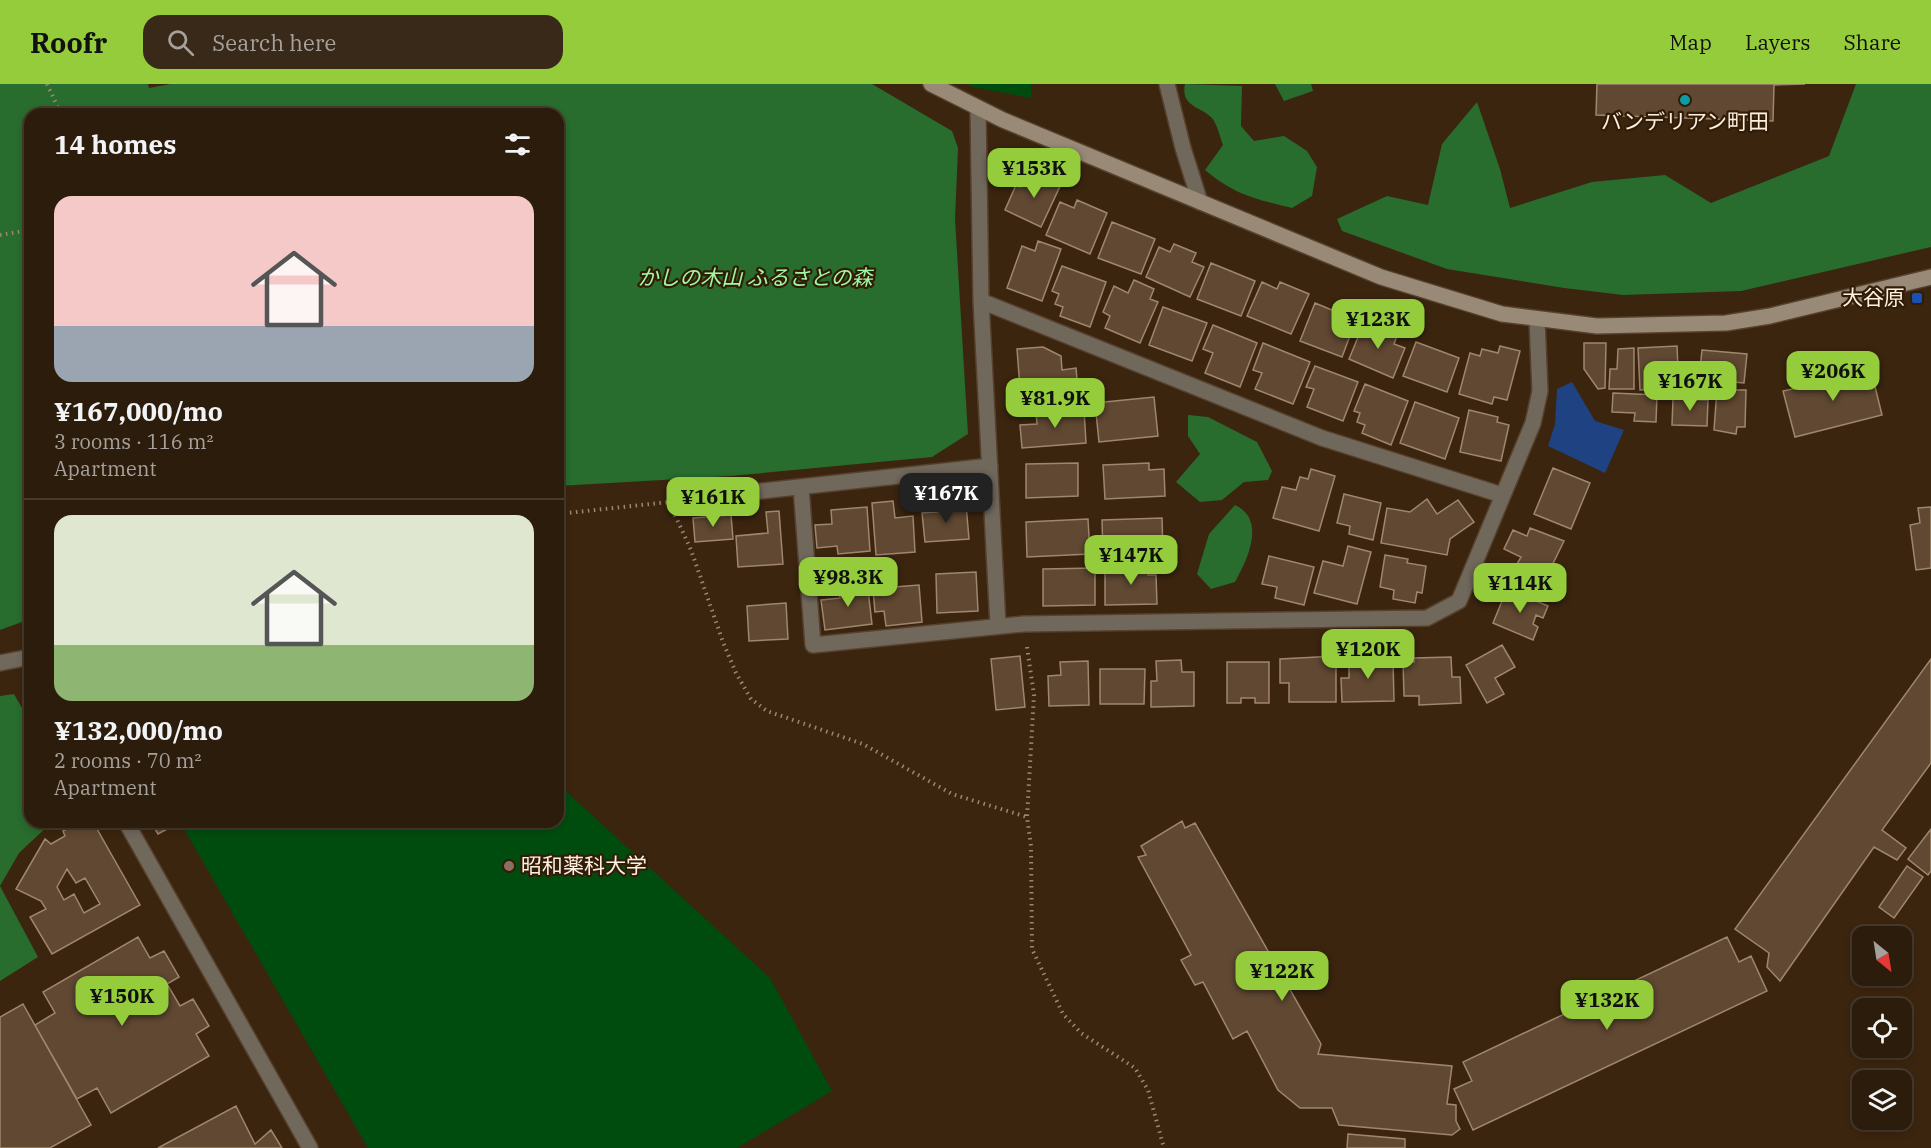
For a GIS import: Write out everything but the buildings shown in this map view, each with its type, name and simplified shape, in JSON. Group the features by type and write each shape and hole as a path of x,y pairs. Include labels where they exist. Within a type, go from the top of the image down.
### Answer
{"street":[{"path":"931,84 978,109 1381,277 1455,302 1537,320 1597,326 1726,323 1770,316 1931,277"},
{"path":"1167,84 1200,202"},
{"path":"978,109 981,302 998,626"},
{"path":"981,302 1322,438 1502,495"},
{"path":"801,487 813,645 1023,624 1427,618 1459,601 1533,423 1540,391 1537,320"},
{"path":"725,495 990,466"},
{"path":"0,663 24,658"},
{"path":"129,828 310,1148"}],"path":[{"path":"47,84 58,108"},
{"path":"0,235 24,231"},
{"path":"564,513 725,495"},
{"path":"669,502 691,550 723,642 736,673 751,699 767,711 863,744 952,794 1027,817"},
{"path":"1023,624 1034,695 1027,817 1031,846 1032,949 1063,1014 1081,1033 1135,1068 1149,1090 1164,1148"}],"green space":[{"name":"かしの木山 ふるさとの森","path":"0,84 148,84 149,88 170,84 872,84 952,131 958,148 955,219 968,434 932,457 731,476 564,486 564,108 24,108 24,621 0,630"},
{"path":"968,84 1031,84 1031,98 973,87"},
{"path":"1185,84 1242,86 1241,126 1254,141 1284,136 1307,151 1317,167 1312,196 1292,208 1267,202 1236,191 1205,170 1223,145 1212,118 1189,102 1184,92"},
{"path":"1275,84 1311,84 1313,91 1284,101"},
{"path":"1856,84 1931,84 1931,247 1741,291 1623,295 1447,269 1342,231 1337,219 1387,196 1428,205 1442,144 1477,102 1500,169 1510,208 1592,182 1665,175 1711,203 1829,156"},
{"path":"1188,415 1208,417 1257,442 1272,471 1268,480 1244,482 1222,500 1200,502 1176,482 1200,454 1188,436"},
{"path":"1235,505 1245,512 1250,520 1252,541 1249,552 1235,582 1211,589 1197,574 1209,534"},
{"path":"14,694 24,712 24,828 46,828 19,853 0,886 0,696"},
{"path":"564,789 770,978 832,1091 737,1148 368,1148 183,828 564,828"},
{"path":"0,886 38,957 0,981"}],"water":[{"path":"1572,382 1595,421 1624,430 1605,473 1548,446 1555,424 1557,389"}],"place":[{"name":"バンデリアン町田","path":"1685,100"},
{"name":"大谷原","path":"1917,298"},
{"name":"昭和薬科大学","path":"509,866"}]}
